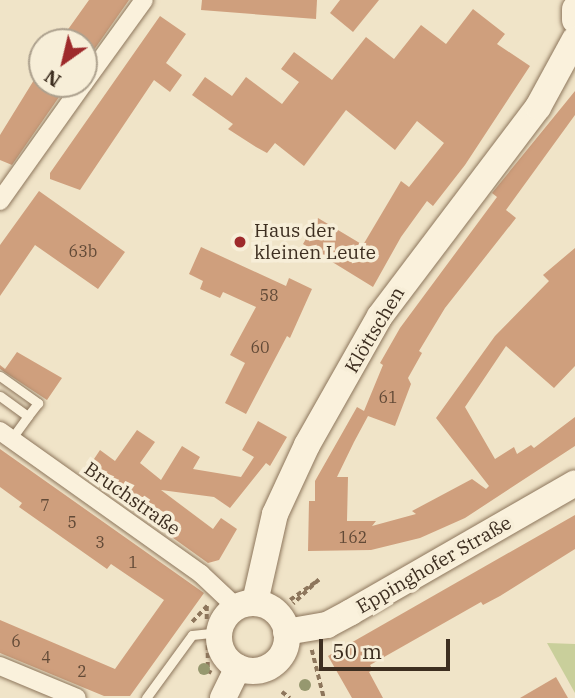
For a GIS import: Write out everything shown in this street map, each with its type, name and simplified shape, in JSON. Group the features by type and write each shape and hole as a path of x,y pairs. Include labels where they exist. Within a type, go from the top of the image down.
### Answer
{"main road":[{"path":"575,9 575,20"},
{"name":"Klöttschen","path":"551,88 575,39"},
{"name":"Klöttschen","path":"246,605 263,565 272,527 307,445 380,316 551,88 575,64"},
{"name":"Eppinghofer Straße","path":"297,630 351,612 575,483"},
{"path":"246,605 274,609 297,630 284,652 272,665 255,670 230,683 223,652 214,632 225,618 246,605"}],"street":[{"path":"98,64 144,0"},
{"path":"0,201 74,98"},
{"name":"Bruchstraße","path":"6,435 246,605"},
{"path":"0,666 77,698"}],"lane":[{"path":"0,376 38,403 28,416 6,435"},
{"path":"0,396 28,416"},
{"path":"146,698 192,635 214,632"}],"path":[{"path":"319,580 311,589 291,602 319,580"},
{"path":"297,630 324,698"},
{"path":"214,632 208,671 230,683"},
{"path":"282,692 290,698"}],"green space":[{"path":"547,643 575,644 575,693"}],"building":[{"path":"89,0 129,0 98,44 98,28 69,28"},
{"path":"202,0 317,0 316,19 201,10"},
{"path":"340,0 379,0 353,32 330,13"},
{"path":"473,9 505,34 497,44 530,66 465,165 433,206 427,201 401,237 373,287 303,244 318,218 363,245 401,181 409,187 444,143 417,121 395,150 346,110 304,166 275,143 267,153 256,147 228,129 233,124 192,95 205,77 232,96 246,77 282,104 299,82 281,69 294,52 332,80 366,37 394,59 421,25 446,44"},
{"path":"160,16 186,34 166,63 182,75 170,92 154,80 80,190 50,179 50,173"},
{"path":"28,90 28,98 58,98 12,165 0,160 0,135"},
{"path":"575,91 575,115 506,210 516,218 445,308 419,351 422,353 408,378 411,384 395,426 368,416 354,442 337,477 348,477 347,521 376,521 372,526 416,514 412,511 472,479 486,489 489,486 436,418 495,336 549,281 543,275 575,248 575,366 554,388 506,346 465,407 495,459 514,447 517,454 531,445 534,448 575,417 575,446 465,518 420,538 371,550 308,551 309,501 315,501 315,481 357,407 364,411 383,365 380,363 400,328 497,197 492,193"},
{"path":"39,191 125,252 98,289 35,245 0,296 0,245"},
{"path":"201,247 286,286 289,278 312,289 290,338 287,336 246,414 225,403 245,363 230,355 256,307 223,292 220,298 200,289 203,281 189,274"},
{"path":"17,352 62,378 47,400 0,369 0,365 5,369"},
{"path":"258,421 287,437 270,466 266,463 230,508 214,497 161,490 213,529 221,518 237,529 219,560 208,563 84,474 100,450 115,461 137,430 155,442 140,463 161,480 182,446 200,457 193,469 241,477 254,457 242,450"},
{"path":"0,449 204,593 130,696 104,696 0,653 0,620 115,669 164,600 111,564 107,569 19,507 22,503 0,487"},
{"path":"575,515 575,549 500,596 483,605 481,602 370,665 373,670 369,672 383,698 352,698 328,656"},
{"path":"556,677 568,698 520,698"}],"place":[{"name":"Haus der kleinen Leute","path":"240,242"}]}
